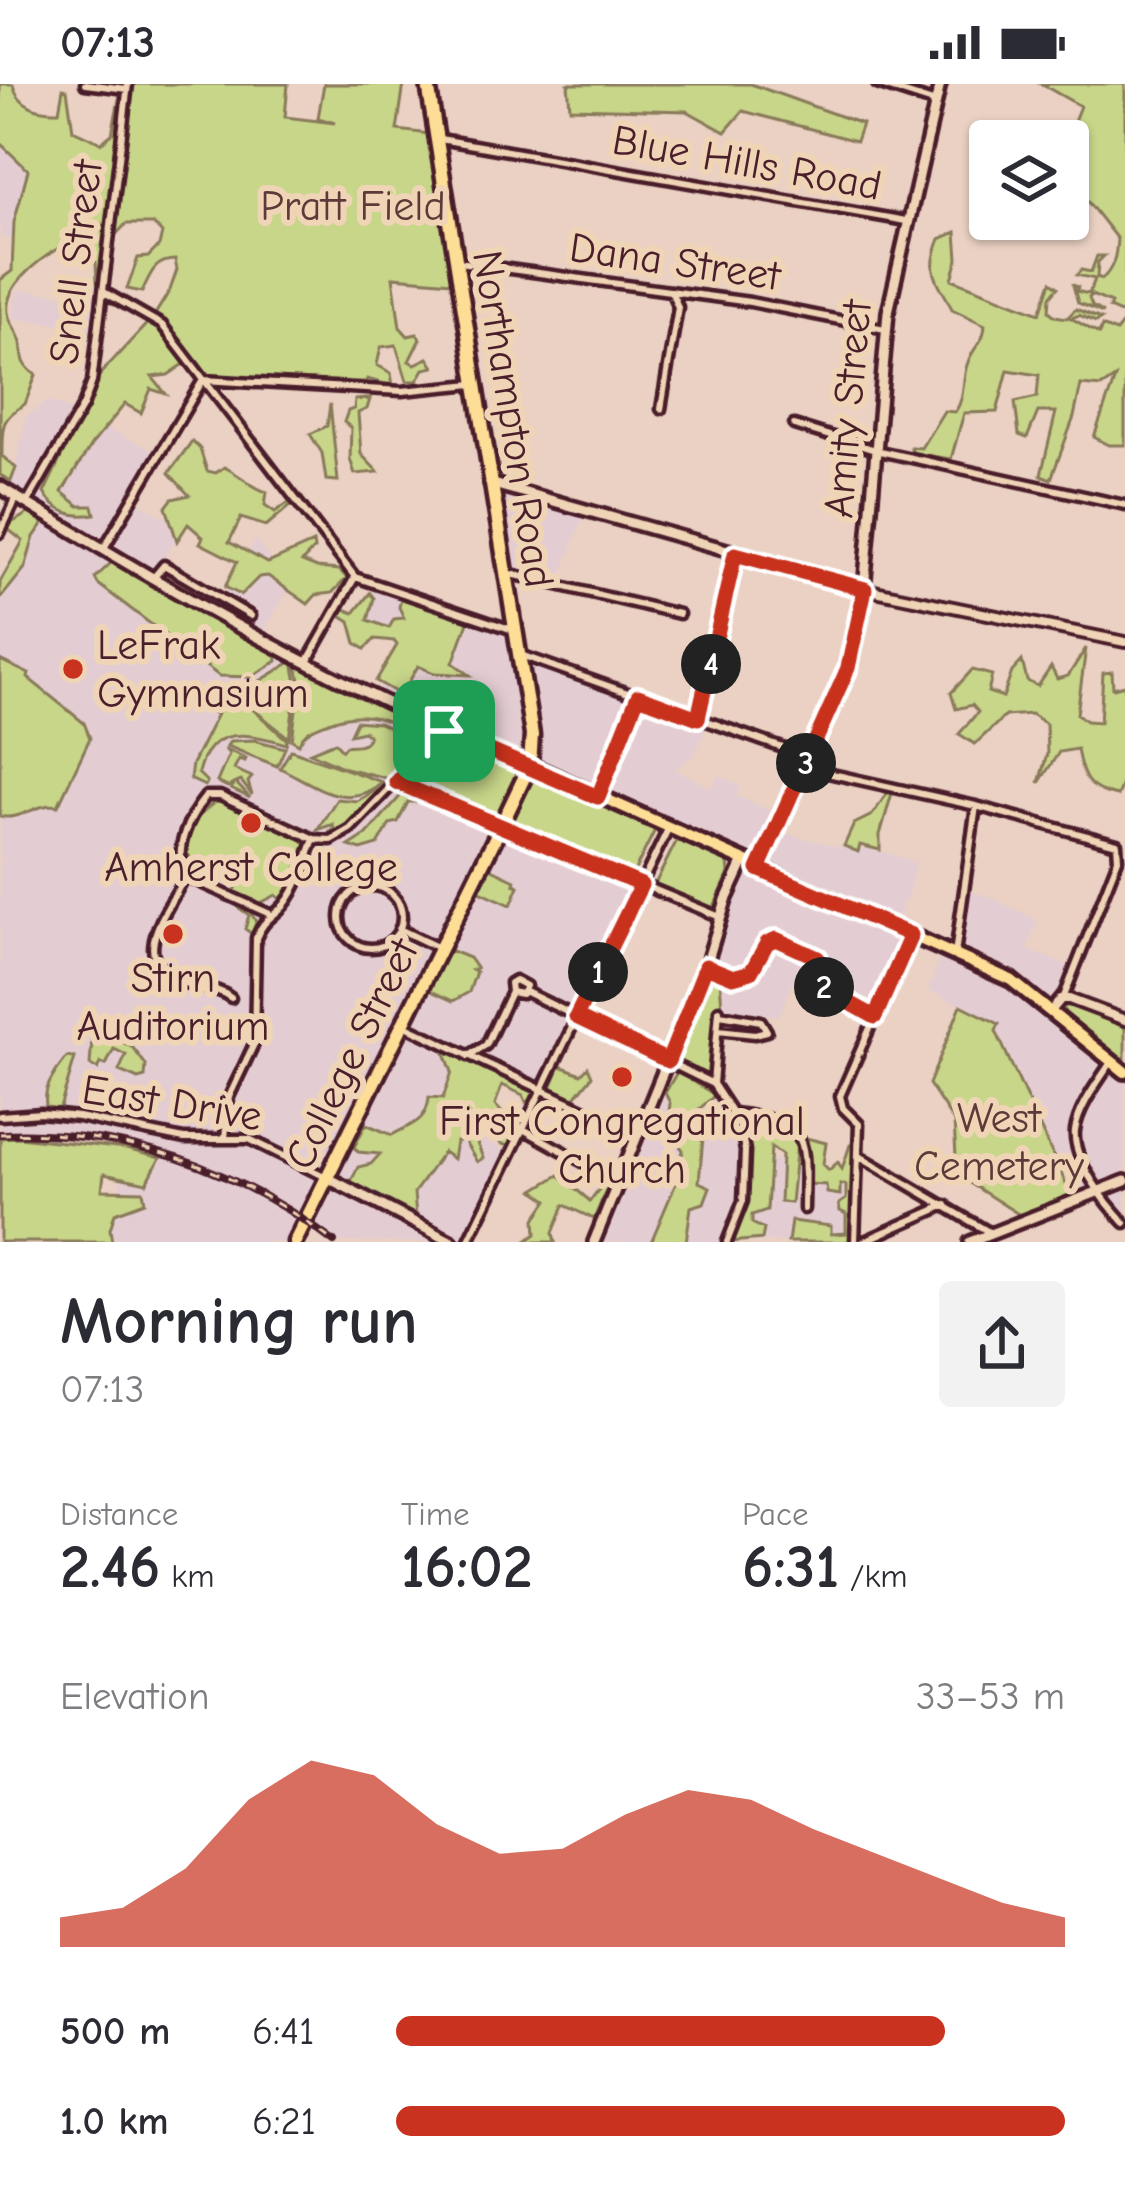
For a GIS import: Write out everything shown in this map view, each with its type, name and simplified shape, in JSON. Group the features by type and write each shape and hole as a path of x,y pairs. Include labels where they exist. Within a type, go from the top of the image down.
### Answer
{"highway":[{"name":"Northampton Road","path":"428,84 532,735 530,765"},
{"name":"College Street","path":"295,1242 530,765"}],"main road":[{"name":"Amity Street","path":"758,869 848,668 865,589 885,329 940,84"},
{"path":"490,483 865,589"},
{"path":"0,487 307,662 444,731 1015,982 1125,1072"},
{"path":"594,1242 743,862"},
{"path":"328,1178 452,1242"},
{"path":"970,1242 1125,1181"}],"street":[{"path":"85,84 128,87"},
{"path":"877,84 936,103"},
{"name":"Snell Street","path":"0,533 88,395 128,87"},
{"name":"Blue Hills Road","path":"436,139 906,221"},
{"name":"Dana Street","path":"456,262 691,293 885,329"},
{"path":"670,291 678,307"},
{"path":"104,292 162,326 355,577 513,630"},
{"path":"661,409 678,307 691,293"},
{"path":"203,380 402,391 473,384"},
{"path":"104,548 203,380"},
{"path":"794,425 875,450 1125,505"},
{"path":"698,718 735,554"},
{"path":"154,577 164,565 251,616"},
{"path":"504,573 679,614"},
{"path":"307,662 355,577"},
{"path":"865,589 1125,642"},
{"path":"518,653 806,763 1119,845 1122,860 1063,999 1052,1010"},
{"path":"598,797 638,696"},
{"path":"231,998 219,989 180,981 155,956 153,937 185,876 180,848 197,807 206,796 220,796 314,839 331,840 350,829 444,731"},
{"path":"396,782 722,918"},
{"path":"955,954 976,806"},
{"path":"468,1242 668,829"},
{"path":"225,1138 229,1097 254,1044 253,951 262,922 289,896 314,839"},
{"path":"185,876 270,914"},
{"path":"361,887 386,890 401,911 399,929 381,946 355,944 343,931 342,905 361,887"},
{"path":"399,929 441,949"},
{"path":"911,935 840,1096 843,1108 859,1124 858,1242 946,1205"},
{"path":"706,966 733,977 751,972 767,943 776,939 818,958 809,980 875,1017"},
{"path":"468,1056 486,1045 515,980 526,986 526,992 713,1084 734,1113 743,1136 745,1184 727,1242"},
{"path":"1063,999 1125,1020"},
{"path":"713,1084 719,1012 761,1021 766,1031 718,1030"},
{"path":"404,1025 639,1135"},
{"path":"1112,1062 1076,1129 1079,1150 1098,1192 1125,1223"},
{"name":"East Drive","path":"0,1116 41,1113 184,1139 260,1142 328,1178"},
{"path":"734,1113 782,1120 797,1133 804,1151 804,1209"},
{"path":"523,1129 619,1182"},
{"path":"858,1155 992,1234"}],"shaded area":[{"path":"0,138 112,164 103,253 0,237"},
{"path":"16,289 101,300 97,329 13,318"},
{"name":"Amherst College","path":"49,400 160,454 133,499 182,527 154,576 215,611 255,539 291,585 261,637 374,696 404,642 358,620 377,584 513,630 519,654 709,722 694,756 675,769 712,788 718,775 740,785 737,796 779,814 776,831 916,862 891,934 905,944 875,1017 795,977 779,1016 690,1004 742,863 530,765 502,826 641,885 542,1090 483,1063 461,1072 439,1119 511,1153 468,1242 334,1242 312,1225 298,1242 104,1242 130,1145 65,1135 0,1134 0,576 40,511 10,493 26,416"},
{"path":"503,492 584,514 559,582 514,569"},
{"path":"965,890 1038,920 1027,949 1073,968 1047,1011 1125,1080 1125,1223 1098,1192 1075,1200 998,1031 1000,1023 928,991 943,949 954,954"},
{"path":"665,1093 683,1122 715,1095 739,1137 739,1151 855,1177 853,1242 697,1242 660,1232 654,1242 602,1242"}],"green space":[{"name":"Pratt Field","path":"0,84 13,84 24,102 51,111 59,111 63,89 67,90 73,130 101,143 112,134 122,84 288,84 285,117 335,123 318,118 324,84 404,84 397,130 430,134 452,282 393,277 400,327 408,336 417,334 420,339 409,361 415,364 428,358 434,367 424,369 417,381 407,381 396,345 381,347 377,365 391,373 393,386 367,379 214,377 193,358 168,375 152,377 166,394 151,389 141,413 125,404 92,444 62,492 79,506 93,506 95,514 66,512 44,493 101,373 154,316 177,270 175,260 162,263 142,292 127,289 138,258 148,257 159,246 162,233 153,224 126,224 106,245 102,283 97,282 96,262 78,249 62,246 24,275 10,295 9,317 24,361 36,375 25,404 4,424 2,456 16,468 11,481 0,475 0,280 12,271 14,222 28,170 0,143"},
{"path":"568,84 751,84 862,124 856,141 743,111 725,132 687,111 570,108"},
{"path":"1041,84 1125,84 1125,445 1109,445 1094,437 1115,378 1101,387 1081,385 1051,479 1041,475 1056,412 1038,412 1027,438 1019,435 1015,402 1037,397 1039,375 1008,370 997,412 964,413 951,459 911,453 911,447 921,448 944,411 955,412 968,362 985,325 952,309 934,269 940,239 956,232 958,259 952,279 1040,313 1051,282 1058,287 1050,297 1049,311 1055,316 1067,318 1076,309 1101,319 1071,318 1099,334 1102,326 1116,332 1124,322 1123,314 1109,308 1111,303 1092,295 1092,306 1103,313 1078,303 1073,285 1076,291 1089,294 1095,279 1077,275 1081,270 1091,272 1097,256 1104,256 1098,262 1097,277 1102,279 1113,262 1117,239 1089,203 1089,120 1074,120 1080,106"},
{"path":"370,399 367,409 358,413 361,454 378,472 355,474 350,459 351,428 344,422 355,400"},
{"path":"330,404 338,481 326,480 322,453 310,434 327,426"},
{"path":"192,441 207,471 216,473 224,467 267,492 265,505 275,512 291,505 266,526 241,518 229,542 268,563 313,543 314,549 302,562 339,570 347,578 332,593 316,595 308,604 268,576 259,577 241,595 225,587 237,562 200,543 203,537 188,524 177,541 166,507 172,499 189,495 169,473"},
{"path":"30,512 46,520 34,537 25,568 0,599 0,582 23,541 5,527"},
{"path":"114,560 276,651 277,661 251,677 219,676 98,584 95,578"},
{"path":"370,593 374,598 368,620 389,628 394,619 404,618 399,607 402,595 469,619 453,663 470,675 434,673 418,666 406,687 419,696 417,704 376,681 397,645 375,639 365,649 356,643 350,621 339,614 342,608 354,613"},
{"path":"1086,648 1077,714 1086,721 1100,722 1103,673 1112,672 1113,688 1125,685 1125,776 1117,796 1088,781 1077,749 1059,752 1039,783 1047,754 1046,724 1031,714 1005,716 975,744 959,734 978,712 972,705 956,709 951,693 972,670 992,675 988,692 1003,697 1012,672 1022,661 1027,681 1038,686 1051,667 1057,679 1068,676"},
{"path":"0,660 29,674 28,678 84,723 90,738 58,806 7,817 0,816"},
{"path":"293,661 297,683 289,738 249,706 286,744 244,735 221,740 203,757 198,773 207,782 205,786 190,779 192,764 217,714 210,711 213,707 232,689 255,684"},
{"path":"296,662 428,728 423,738 389,722 355,716 315,727 299,744 292,740 300,680"},
{"path":"356,721 379,723 419,743 386,778 345,768 310,752 335,742 342,750 364,742 369,736 364,731 350,734"},
{"path":"452,739 517,769 519,778 498,819 410,782 410,772"},
{"path":"254,740 285,748 277,766 227,746 230,741"},
{"path":"225,749 246,758 239,759 234,769 252,777 248,782 252,795 241,781 236,783 250,798 231,789 235,783 228,787 217,782 229,754"},
{"path":"291,750 382,782 356,795 332,793 280,768"},
{"path":"538,776 655,830 634,872 637,878 510,824 531,780"},
{"path":"386,784 355,823 328,837 323,837 334,829 333,824 317,830 337,799 357,801"},
{"path":"404,792 421,802 408,802 378,845 361,850 349,846 366,835"},
{"path":"888,792 892,793 880,850 860,845 858,852 844,846 854,824 872,815"},
{"path":"218,799 295,833 306,844 289,889 280,899 276,895 249,909 256,922 252,934 245,929 249,915 239,908 242,900 234,893 236,877 227,876 214,885 208,882 183,848 197,818"},
{"path":"677,840 728,863 729,873 713,909 650,884 656,882"},
{"path":"488,867 519,886 511,905 478,890"},
{"path":"449,950 469,958 476,968 469,992 453,1001 429,990"},
{"path":"711,977 720,979 722,1008 718,1008 712,1076 708,1078 676,1063"},
{"path":"1070,1004 1125,1025 1125,1066 1066,1015 1063,1008"},
{"name":"West Cemetery","path":"961,1005 999,1024 996,1031 1072,1197 1023,1217 957,1175 954,1122 929,1084"},
{"path":"106,1032 133,1048 146,1065 145,1077 119,1071 126,1055 114,1049 106,1065 101,1063 98,1069 90,1065 92,1039"},
{"path":"444,1050 536,1093 529,1108 523,1095 502,1085 495,1105 518,1130 510,1147 500,1143 501,1129 471,1116 469,1124 483,1158 477,1162 464,1141 456,1142 453,1159 443,1152 414,1193 416,1217 350,1183 358,1167 371,1164 380,1154 358,1152 354,1147 366,1124 392,1135 422,1117 429,1097 443,1098 452,1072"},
{"path":"67,1057 75,1058 60,1108 47,1110 47,1088"},
{"path":"560,1066 581,1074 588,1067 592,1076 573,1100 550,1090"},
{"path":"677,1072 715,1095 698,1110 703,1138 699,1182 710,1187 704,1203 691,1207 686,1242 651,1242 676,1183 683,1150 667,1129 670,1103 665,1093"},
{"path":"747,1119 777,1124 797,1143 791,1203 780,1202 782,1155 771,1147 767,1210 752,1215 752,1223 764,1229 762,1239 730,1242 747,1182"},
{"path":"0,1138 126,1149 160,1158 147,1183 104,1174 102,1190 143,1191 145,1202 115,1213 112,1242 0,1242"},
{"path":"806,1138 826,1143 823,1164 829,1170 838,1162 842,1169 854,1145 851,1242 788,1242 791,1221 831,1226 831,1234 846,1233 846,1214 839,1204 846,1199 846,1185 840,1184 840,1195 827,1193 826,1185 807,1184"},
{"path":"559,1175 590,1201 605,1181 609,1183 594,1219 564,1205 553,1233 555,1242 525,1242 536,1234 535,1219 548,1200 534,1190"}],"railway":[{"path":"0,1134 90,1138 176,1158 258,1193 334,1242"}],"place":[{"name":"LeFrak Gymnasium","path":"73,669"},
{"name":"Amherst College","path":"251,823"},
{"name":"Stirn Auditorium","path":"173,934"},
{"name":"First Congregational Church","path":"622,1077"}],"route":[{"path":"735,554 865,589 848,668 758,869 911,935 875,1017 809,980 818,958 771,939 751,972 733,977 706,966 668,1061 576,1017 641,885 396,782 444,731 598,797 638,696 698,718 735,554"}]}
